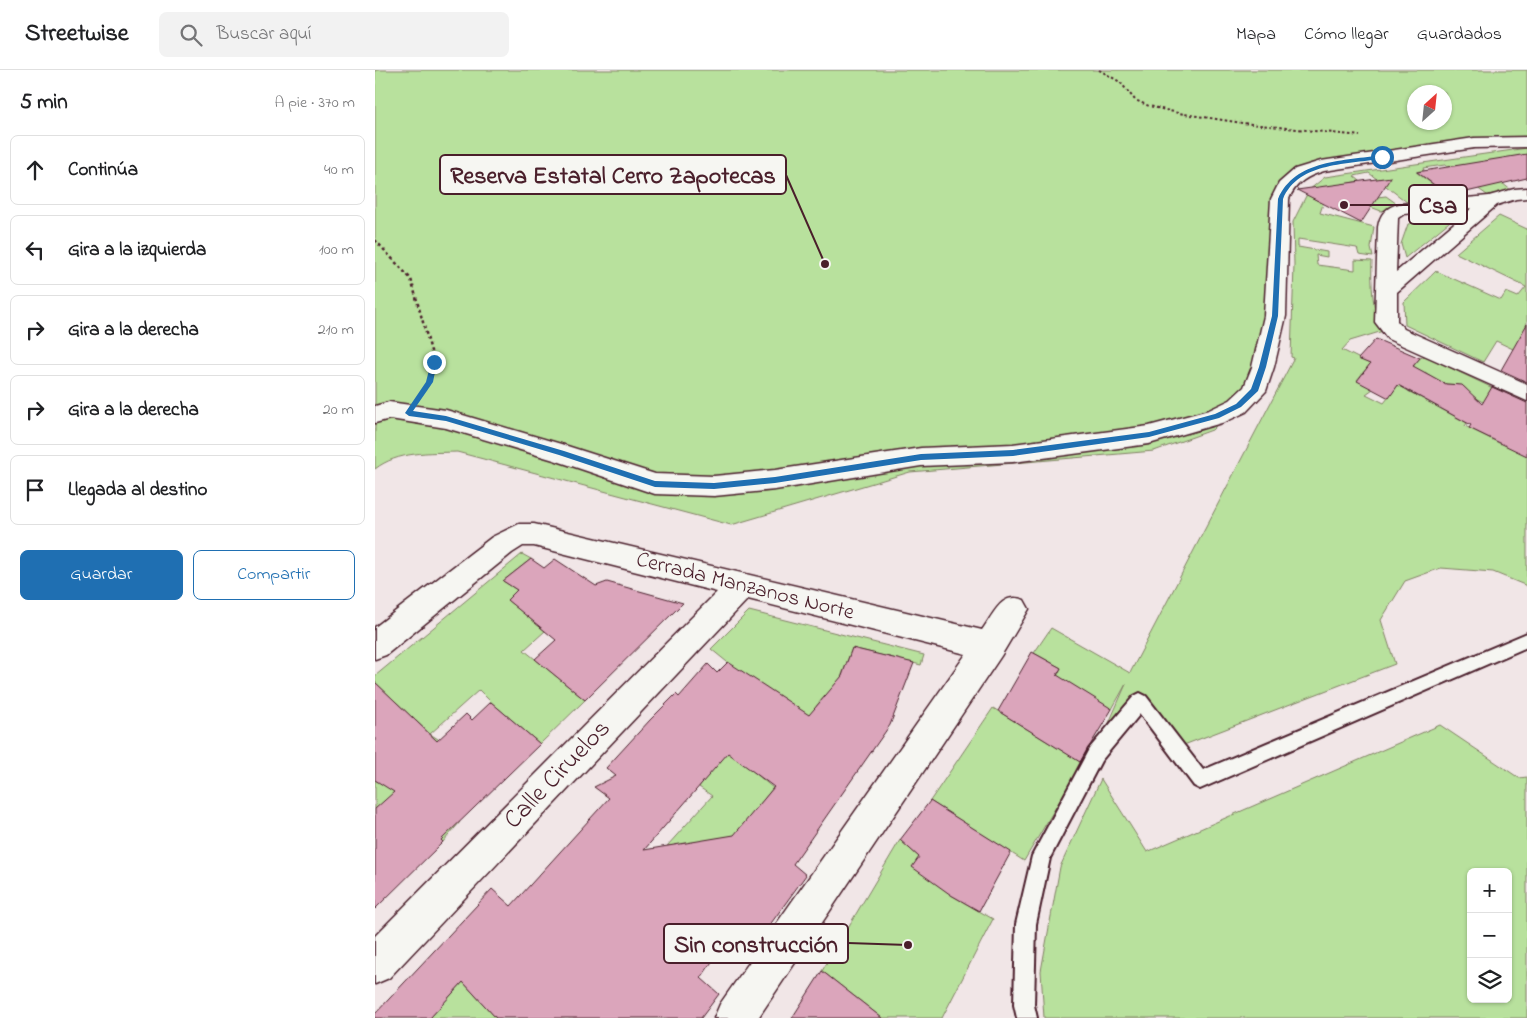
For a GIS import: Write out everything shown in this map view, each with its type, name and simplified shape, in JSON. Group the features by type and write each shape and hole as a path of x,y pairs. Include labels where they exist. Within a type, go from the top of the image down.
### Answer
{"street":[{"path":"375,415 389,410 446,419 561,453 655,484 704,486 775,480 921,457 1013,453 1149,435 1217,416 1238,406 1254,391 1263,367 1275,316 1280,199 1285,187 1301,174 1321,166 1428,149 1474,143 1527,142"},
{"path":"1527,192 1491,201 1399,209 1389,216 1386,291 1386,322 1396,334 1527,393"},
{"path":"1386,291 1491,201"},
{"name":"Cerrada Manzanos Norte","path":"375,646 502,545 519,535 534,535 990,646"},
{"name":"Calle Ciruelos","path":"375,964 742,586"},
{"path":"734,1018 1015,609"}],"lane":[{"path":"1027,1018 1024,1005 1026,924 1041,856 1095,754 1140,701 1200,780 1527,640"}],"path":[{"path":"1099,70 1120,82 1135,100 1149,106 1178,113 1243,123 1364,137"},
{"path":"375,240 411,278 434,362 429,382 409,413"}],"green space":[{"path":"375,70 1527,70 1527,137 1436,146 1302,172 1283,180 1266,347 1248,395 1212,430 1154,451 910,472 731,525 457,452 414,454 384,463 375,469"},
{"path":"1527,148 1527,155 1502,183 1512,191 1487,195 1445,165 1423,168 1424,170 1416,172 1454,200 1412,206 1369,173 1354,176 1360,181 1349,183 1368,198 1386,196 1400,206 1381,211 1321,188 1311,197 1320,202 1324,201 1320,213 1374,227 1371,248 1373,257 1359,255 1357,248 1298,239 1298,247 1327,252 1327,257 1316,255 1317,265 1355,270 1355,260 1372,261 1374,307 1383,331 1350,341 1342,350 1370,364 1357,380 1373,389 1366,394 1384,403 1420,358 1425,356 1495,389 1485,403 1469,395 1466,388 1444,383 1425,372 1408,391 1467,423 1465,426 1501,444 1520,421 1527,456 1527,586 1493,572 1441,568 1405,581 1381,620 1395,664 1176,748 1140,701 1095,755 1126,684 1112,709 1053,685 1061,668 1034,653 1051,628 1130,673 1294,358 1291,357 1294,265 1293,222 1309,190 1325,177"},
{"path":"1499,216 1527,229 1527,360 1513,349 1496,341 1483,362 1405,325 1404,302 1436,271 1501,300 1506,292 1518,297 1526,287 1456,253"},
{"path":"1454,218 1405,258 1401,244 1408,224"},
{"path":"522,554 531,559 503,581 517,590 507,600 545,631 524,650 585,700 540,744 479,690 430,734 375,682 375,676"},
{"path":"749,611 924,655 921,665 852,648 833,699 826,695 817,705 807,727 711,649"},
{"path":"993,708 1082,763 1024,861 930,801"},
{"path":"1440,725 1519,778 1527,777 1527,1018 1044,1018 1041,971 1060,867 1101,779 1147,852"},
{"path":"731,733 755,759 749,768 773,788 744,824 762,840 667,846 712,796 699,787"},
{"path":"430,734 438,739 464,767 431,797 460,822 443,842 424,823 375,809 375,780 378,782"},
{"path":"900,840 919,857 951,895 993,919 942,1018 882,1018 822,971"},
{"path":"463,982 496,1018 430,1018"}],"building":[{"path":"1527,154 1527,178 1449,196 1417,172"},
{"path":"1391,177 1361,223 1297,190"},
{"path":"1527,324 1527,382 1501,370"},
{"path":"1376,339 1420,358 1413,366 1446,384 1462,385 1482,404 1492,387 1527,403 1527,456 1469,428 1471,425 1398,385 1389,398 1357,381 1370,364 1358,359"},
{"path":"531,559 544,568 555,559 596,586 607,582 683,603 585,700 535,659 556,640 507,600 517,590 503,581"},
{"path":"852,648 914,663 890,725 793,864 806,875 769,926 732,932 701,978 719,994 701,1018 496,1018 463,982 430,1018 375,1018 375,1014 492,889 511,906 609,798 594,787 616,776 606,768 676,694 679,697 708,664 717,673 728,662 809,715 842,676","holes":["728,753 774,787 734,835 644,850"]},
{"path":"1032,652 1061,668 1057,675 1112,709 1080,762 998,711"},
{"path":"375,682 437,741 466,714 472,720 491,702 540,744 441,840 443,842 375,909 375,809 394,792 375,780"},
{"path":"930,801 1011,852 979,911 951,895 912,867 919,857 900,840"},
{"path":"822,971 882,1018 792,1018"}],"place":[{"name":"Csa","path":"1344,205"},
{"name":"Reserva Estatal Cerro Zapotecas","path":"825,264"},
{"name":"Sin construcción","path":"908,945"}],"route":[{"path":"434,362 429,382 409,413 446,419 561,453 655,484 714,486 775,480 921,457 1013,453 1149,435 1217,416 1238,406 1254,391 1263,367 1275,316 1280,199 1285,187 1301,174 1321,166 1382,157"}]}
